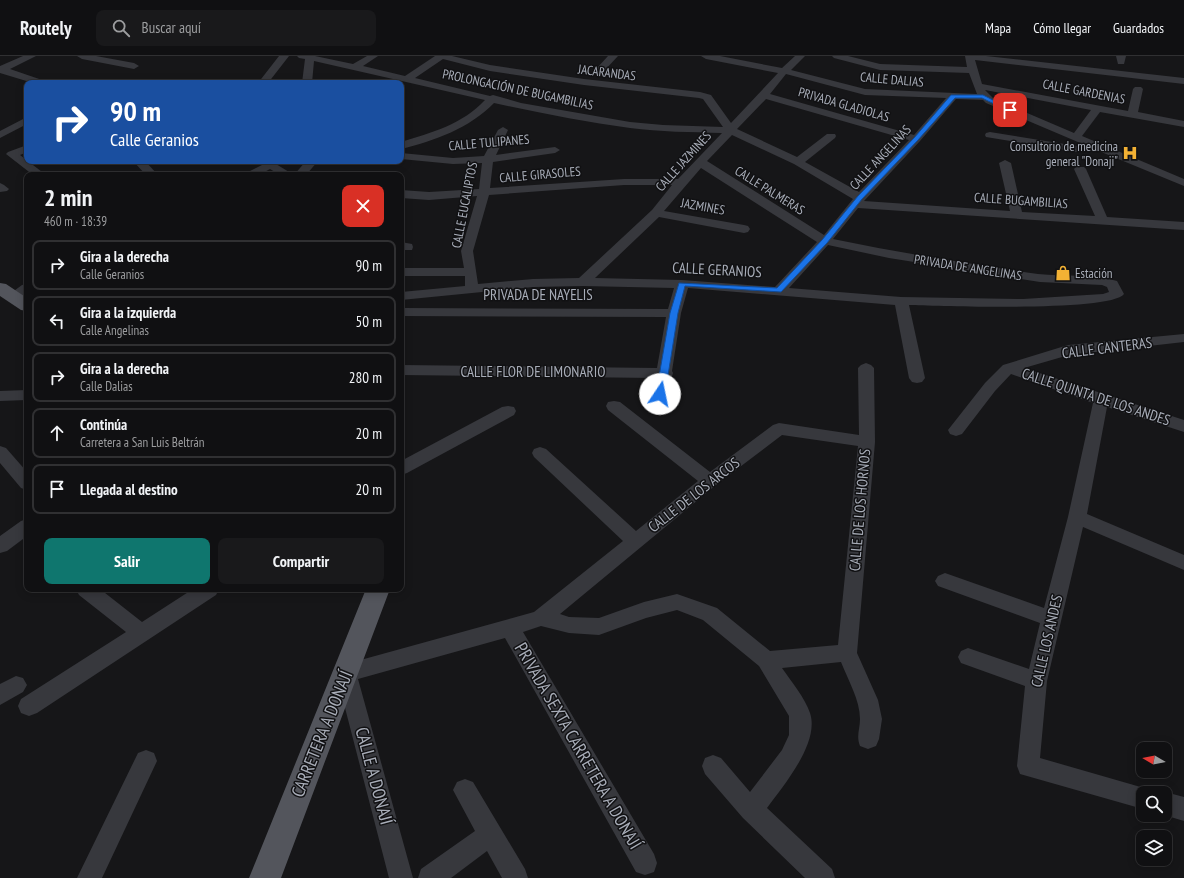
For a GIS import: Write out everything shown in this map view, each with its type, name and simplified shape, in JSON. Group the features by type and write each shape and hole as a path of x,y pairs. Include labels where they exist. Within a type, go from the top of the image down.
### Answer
{"main road":[{"name":"CARRETERA A DONAJÍ","path":"265,878 377,592"}],"street":[{"path":"1,70 31,56"},
{"path":"82,56 134,66"},
{"path":"266,80 284,56"},
{"path":"354,67 373,56"},
{"path":"407,78 441,56"},
{"name":"JACARANDAS","path":"441,56 490,68 568,80 700,95 707,97 731,130"},
{"name":"CALLE DALIAS","path":"706,56 723,57 865,92 983,97"},
{"name":"CALLE JAZMINES","path":"583,282 656,213 681,182 764,95 784,71 800,56"},
{"path":"837,56 880,67 972,70"},
{"path":"306,57 307,80"},
{"name":"PROLONGACIÓN DE BUGAMBILIAS","path":"306,57 407,78 521,106 630,125 699,130 731,130"},
{"path":"1184,81 970,57 972,70 983,97 1075,138 1184,183"},
{"path":"1,70 33,80"},
{"name":"CALLE GARDENIAS","path":"978,86 1184,124"},
{"path":"1132,114 1138,89"},
{"name":"PRIVADA GLADIOLAS","path":"764,95 916,139"},
{"name":"CALLE ANGELINAS","path":"779,291 953,96"},
{"path":"404,145 433,135 475,117 493,98"},
{"path":"1075,138 1098,108"},
{"path":"0,135 24,122"},
{"name":"CALLE EUCALIPTOS","path":"472,289 471,272 467,251 484,193 488,159 503,130"},
{"name":"CALLE BUGAMBILIAS","path":"731,130 798,162 858,201 1103,221 1184,226"},
{"path":"990,135 1077,149 1097,146"},
{"path":"798,162 831,136"},
{"path":"0,159 24,149"},
{"name":"CALLE TULIPANES","path":"404,156 453,161 488,159 556,150"},
{"path":"12,154 24,163"},
{"name":"CALLE PALMERAS","path":"700,162 825,241"},
{"path":"1005,163 1017,214"},
{"path":"25,164 36,172"},
{"path":"142,164 149,172"},
{"path":"254,172 265,164"},
{"path":"268,164 282,172"},
{"path":"303,172 309,164"},
{"path":"1141,164 1184,170"},
{"path":"1080,168 1103,221"},
{"name":"CALLE GIRASOLES","path":"404,194 429,196 624,182 681,182"},
{"name":"JAZMINES","path":"656,213 744,229"},
{"name":"PRIVADA DE ANGELINAS","path":"825,241 889,254 1040,278 1103,281 1112,284"},
{"path":"404,272 471,272"},
{"name":"CALLE GERANIOS","path":"404,296 533,283 583,282 682,284 901,301 1023,303 1104,298 1117,294 1112,284"},
{"path":"660,394 674,313 682,284"},
{"path":"901,301 917,378"},
{"name":"PRIVADA DE NAYELIS","path":"404,312 674,313"},
{"name":"CALLE CANTERAS","path":"1008,368 1068,350 1184,338"},
{"name":"CALLE DE LOS HORNOS","path":"847,653 867,442 866,368"},
{"path":"956,430 990,387 1008,368"},
{"name":"CALLE QUINTA DE LOS ANDES","path":"1008,368 1101,400 1184,426"},
{"name":"CALLE FLOR DE LIMONARIO","path":"404,370 664,373"},
{"path":"0,396 24,394"},
{"name":"CALLE LOS ANDES","path":"1101,400 1077,517 1036,681 1028,766 1136,796"},
{"path":"614,406 710,481"},
{"path":"404,467 508,411"},
{"name":"CALLE DE LOS ARCOS","path":"346,673 510,628 541,618 710,481 779,429 867,442"},
{"path":"0,452 24,480"},
{"path":"540,453 635,541"},
{"path":"1077,517 1184,563"},
{"path":"0,546 24,534"},
{"path":"945,580 1052,619"},
{"path":"90,592 141,633"},
{"path":"29,706 204,592"},
{"path":"541,618 568,625 599,627 644,610 677,602 710,614 766,660 800,714 800,735 790,758 752,810"},
{"name":"PRIVADA SEXTA CARRETERA A DONAJÍ","path":"510,628 645,863"},
{"path":"766,660 847,653 867,700 871,719 868,739"},
{"path":"968,657 1036,681"},
{"name":"CALLE A DONAJÍ","path":"346,673 401,878"},
{"path":"89,878 146,761"},
{"path":"713,766 752,810 823,878"},
{"path":"465,790 516,878"},
{"path":"1172,806 1184,809"},
{"path":"430,878 491,834"}],"place":[{"name":"Consultorio de medicina general \"Donaji\"","path":"1130,153"},
{"name":"Estación","path":"1063,273"}],"route":[{"path":"660,394 674,313 682,284 779,291 825,241 860,198 916,139 953,96 983,97 1010,110"}]}
